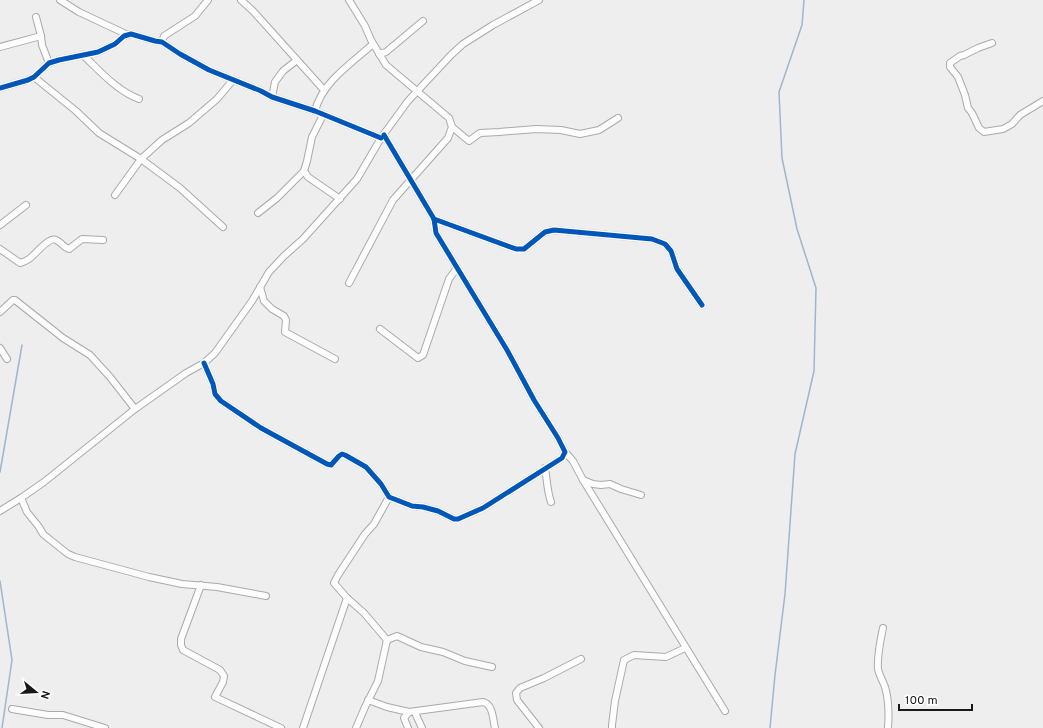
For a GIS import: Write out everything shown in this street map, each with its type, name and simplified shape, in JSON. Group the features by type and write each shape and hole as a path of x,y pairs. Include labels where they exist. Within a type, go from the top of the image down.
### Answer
{"street":[{"path":"60,0 79,12 128,34 162,42 209,70 272,97 382,136 411,180 434,219 436,233 507,350 534,400 565,452 573,462 685,648 725,711"},
{"path":"162,42 164,36 196,16 208,0"},
{"path":"241,0 253,11 324,90"},
{"path":"350,0 386,65 449,118 452,127 469,141 480,134 506,131 560,130 580,134 599,130 618,118"},
{"path":"0,511 44,482 135,409 186,373 204,363 215,353 252,301 269,272 284,256 303,240 357,180 382,136 408,101 463,44 493,25 540,0"},
{"path":"36,17 42,46 49,63"},
{"path":"379,54 386,52 422,21"},
{"path":"0,88 24,82 34,77 49,63 98,52 114,44 128,34"},
{"path":"0,47 41,36"},
{"path":"992,43 960,56 950,63 950,67 958,77 968,108 979,128 984,132 1003,129 1012,124 1020,115 1043,101"},
{"path":"315,111 324,90 336,76 373,44"},
{"path":"83,56 126,94 138,99"},
{"path":"272,97 275,82 283,71 297,60"},
{"path":"34,77 99,133 141,159 180,188 223,227"},
{"path":"115,195 141,159 162,140 189,123 217,99 233,80"},
{"path":"258,213 277,198 304,171 312,137 323,115"},
{"path":"349,283 392,200 448,138 452,127"},
{"path":"304,171 308,177 340,199"},
{"path":"0,225 26,205"},
{"path":"434,219 516,249 524,249 545,232 554,230 652,239 665,244 670,251 677,269 702,305"},
{"path":"0,249 20,263 30,259 52,239 69,249 82,239 104,240"},
{"path":"380,329 418,358 423,355 449,279 457,268"},
{"path":"260,287 264,301 272,309 284,316 286,320 285,332 336,359"},
{"path":"0,312 13,300 15,300 63,338 90,355 110,377 135,409"},
{"path":"0,348 7,359"},
{"path":"204,363 213,384 215,394 221,401 261,428 327,464 332,465 339,456 342,454 345,455 366,467 381,484 388,497 412,506 424,507 438,511 454,519 458,519 483,508 562,458 565,452"},
{"path":"110,380 135,409"},
{"path":"545,468 551,502"},
{"path":"583,480 593,484 610,484 641,495"},
{"path":"388,497 374,524 365,534 334,583 388,640"},
{"path":"21,498 27,512 43,534 68,554 75,557 182,584 217,587 266,596"},
{"path":"201,586 180,645 183,650 220,670 224,676 215,697 281,728"},
{"path":"303,728 347,598"},
{"path":"883,628 878,653 878,671 886,694 889,714 888,728"},
{"path":"388,640 397,636 421,647 443,652 465,661 492,668"},
{"path":"356,728 378,681 388,640"},
{"path":"612,728 615,701 624,660 634,655 666,657 685,648"},
{"path":"539,728 517,700 516,694 520,688 544,678 581,659"},
{"path":"368,700 387,707 409,712 483,702 490,706 495,728"},
{"path":"12,709 48,715 63,715 105,728"},
{"path":"417,711 416,715 422,728"},
{"path":"408,728 404,718 409,712"}],"waterway":[{"path":"770,728 785,594 795,454 814,371 816,288 797,229 782,158 779,92 802,25 804,0"},
{"path":"0,472 22,345"},
{"path":"0,581 12,660 2,728"}],"cycle path":[{"path":"0,88 34,77 49,63 98,52 115,44 124,36 131,34 162,42 209,70 272,97 315,111 381,138"},
{"path":"204,363 213,384 215,394 221,401 261,428 327,464 331,465 339,456 342,454 345,455 366,467 381,484 389,497 412,506 438,511 454,519 458,519 483,508 562,458 565,452 558,438 436,233 434,219 384,135"},
{"path":"434,219 516,249 524,249 545,232 554,230 652,239 665,244 671,251 677,269 702,305"}]}
